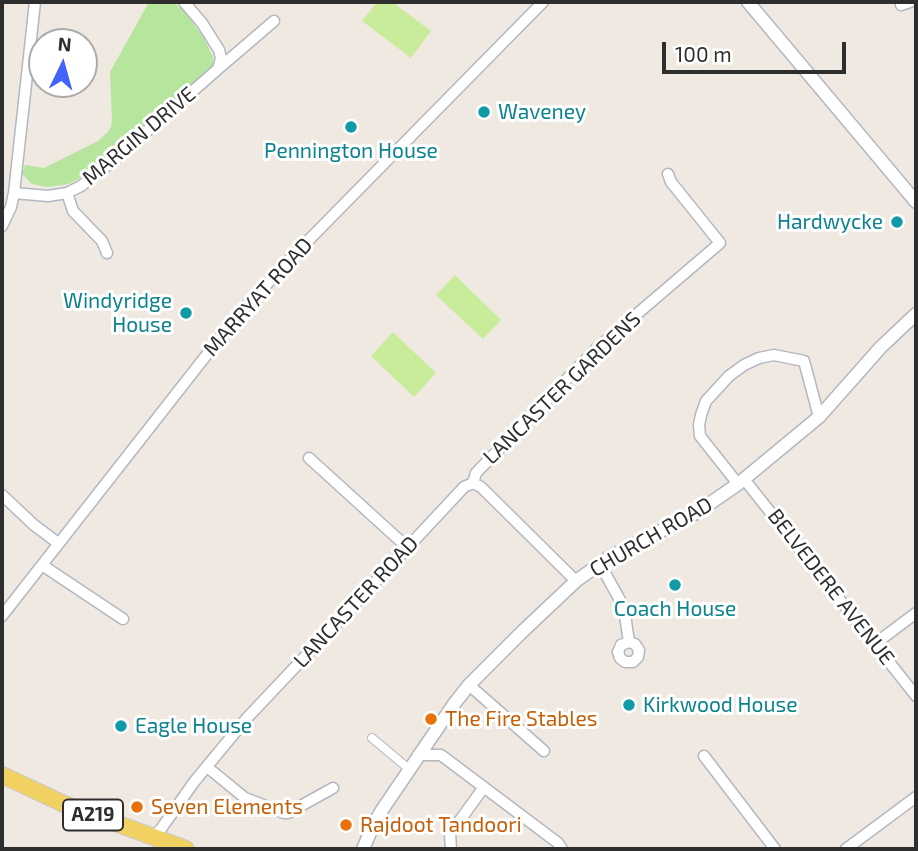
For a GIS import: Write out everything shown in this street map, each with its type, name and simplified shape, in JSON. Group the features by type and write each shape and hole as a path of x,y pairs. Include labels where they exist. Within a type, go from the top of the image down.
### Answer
{"main road":[{"name":"A219","path":"4,781 179,848"}],"street":[{"path":"2,226 11,207 14,192 35,2"},
{"path":"184,2 202,23 219,50 221,58 218,69"},
{"name":"MARRYAT ROAD","path":"2,616 253,299 542,2"},
{"path":"748,2 916,202"},
{"path":"908,3 916,8"},
{"name":"MARGIN DRIVE","path":"14,192 67,194 81,186 274,21"},
{"path":"668,174 671,182 729,252"},
{"path":"67,194 73,211 102,241 107,253"},
{"name":"LANCASTER GARDENS","path":"473,483 476,474 596,349 720,243"},
{"name":"CHURCH ROAD","path":"363,849 372,828 418,755 469,685 576,581 608,558 696,513 741,482 820,417 881,347 916,314"},
{"path":"741,482 700,436 699,425 706,401 729,376 759,358 774,355 804,360 820,417"},
{"path":"309,458 408,548"},
{"name":"BELVEDERE AVENUE","path":"741,482 876,643 916,696"},
{"path":"473,483 481,487 576,581"},
{"name":"LANCASTER ROAD","path":"152,836 161,829 194,782 247,718 464,487 473,483"},
{"path":"2,495 58,543"},
{"path":"600,564 621,602 628,642"},
{"path":"42,565 124,619"},
{"path":"876,643 916,612"},
{"path":"469,685 544,751"},
{"path":"372,738 409,769"},
{"path":"418,755 441,755 558,843 562,849"},
{"path":"704,756 775,849"},
{"path":"207,767 245,798 284,813 334,788"},
{"path":"451,849 450,834 484,787"},
{"path":"846,849 916,796"}],"green space":[{"path":"149,2 173,2 186,13 204,38 213,57 213,66 91,172 69,184 47,187 32,184 22,174 25,165 44,168 98,141 108,132 112,120 110,72"},
{"path":"377,2 392,2 431,31 411,58 362,21"},
{"path":"455,275 501,320 483,339 436,295"},
{"path":"393,332 436,373 414,397 371,356"}],"place":[{"name":"Waveney","path":"484,112"},
{"name":"Pennington House","path":"351,127"},
{"name":"Hardwycke","path":"897,222"},
{"name":"Windyridge House","path":"186,313"},
{"name":"Coach House","path":"675,585"},
{"name":"Kirkwood House","path":"629,705"},
{"name":"The Fire Stables","path":"431,719"},
{"name":"Eagle House","path":"121,726"},
{"name":"Seven Elements","path":"137,807"},
{"name":"Rajdoot Tandoori","path":"346,825"}]}
